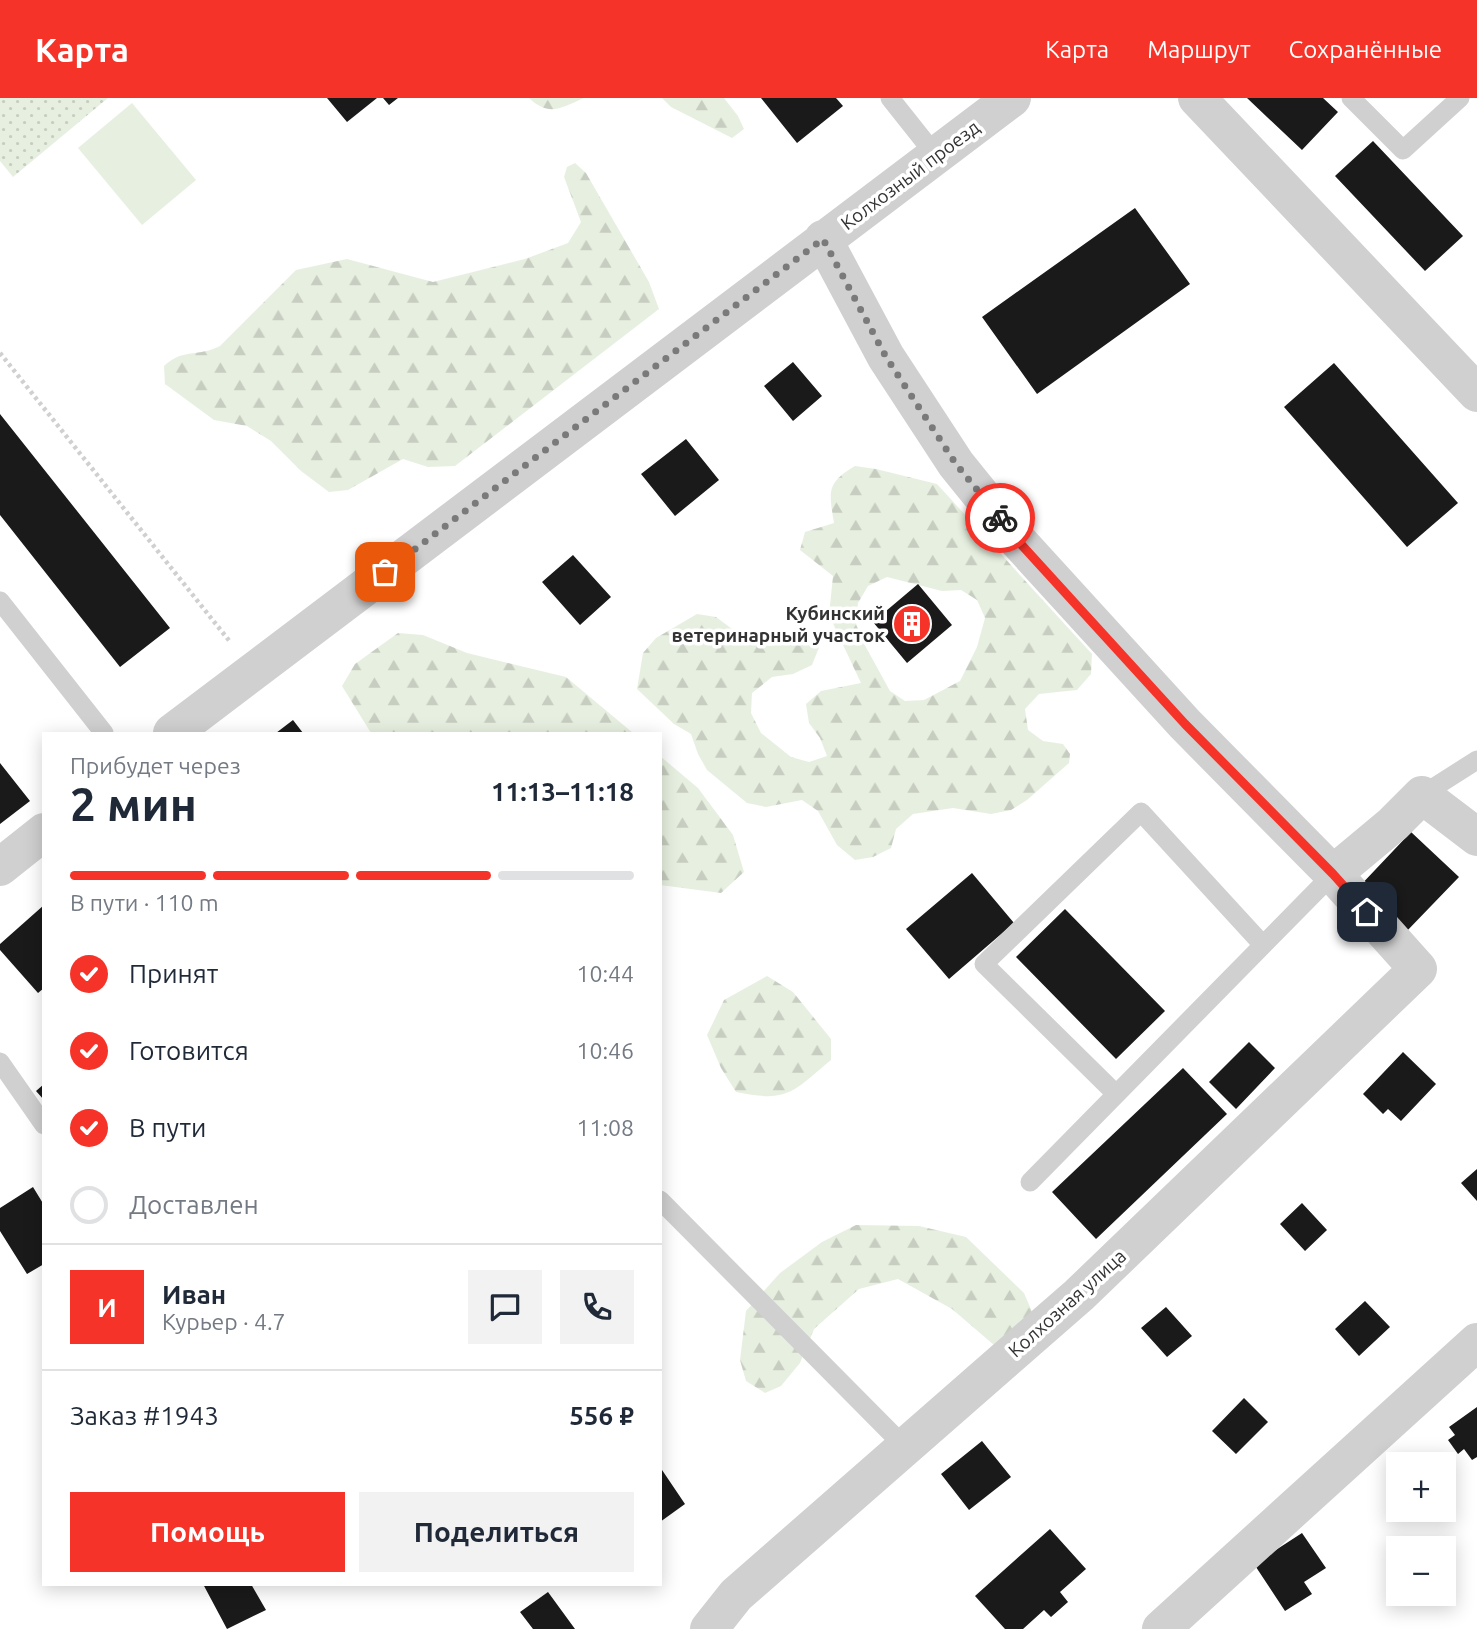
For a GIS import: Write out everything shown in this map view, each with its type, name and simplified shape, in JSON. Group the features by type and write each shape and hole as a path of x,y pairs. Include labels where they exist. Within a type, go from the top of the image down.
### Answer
{"street":[{"name":"Колхозный проезд","path":"173,732 1012,98"},
{"path":"1197,98 1477,393"},
{"path":"823,239 886,357 956,464 1011,533 1185,724 1333,874 1393,824 1422,795 1477,837"},
{"path":"0,867 42,834"},
{"name":"Колхозная улица","path":"709,1629 736,1595 1079,1295 1418,969 1333,874"},
{"path":"1161,1629 1477,1342"}],"lane":[{"path":"890,98 936,156"},
{"path":"1351,98 1403,150 1460,98"},
{"path":"0,601 103,732"},
{"path":"1422,795 1477,760"},
{"path":"1116,1094 984,964 1141,811 1263,945"},
{"path":"1030,1182 1333,874"},
{"path":"0,1062 42,1122"},
{"path":"662,1202 905,1447"}],"path":[{"path":"0,353 253,671"}],"green space":[{"path":"0,98 108,98 13,177 0,161"},
{"path":"529,98 584,98 549,109"},
{"path":"662,98 724,98 744,129 732,138 671,107"},
{"path":"132,103 196,180 142,225 78,148"},
{"path":"575,163 586,173 649,282 659,309 455,466 428,467 403,459 348,490 329,492 301,471 271,441 247,426 214,420 165,384 164,366 178,357 220,346 296,270 347,259 433,282 525,259 568,243 581,222 564,177 567,167"},
{"path":"855,466 937,484 1092,654 1091,674 1077,690 1039,694 1025,709 1028,730 1043,741 1063,744 1070,754 1069,763 1027,800 1011,810 991,814 953,808 913,814 896,829 891,848 873,857 855,860 837,845 818,811 802,800 766,807 747,803 707,770 691,734 674,724 637,689 643,653 656,638 697,614 716,617 752,644 770,646 802,637 820,645 812,665 793,674 772,677 752,693 751,713 761,733 791,757 809,762 827,756 820,738 809,723 806,704 821,691 861,683 829,615 833,576 800,550 805,532 834,523 832,489 834,483","holes":["887,577 942,591 961,590 977,600 985,618 977,647 960,681 924,700 905,701 890,691 862,640 856,623 858,603 868,586"]},
{"path":"398,633 423,635 467,653 566,677 632,732 370,732 342,686 355,664"},
{"path":"662,758 698,788 733,835 744,872 721,893 662,885"},
{"path":"767,976 793,992 831,1039 831,1060 789,1092 768,1096 736,1092 721,1068 707,1035 724,1000"},
{"path":"856,1225 919,1226 966,1237 1024,1293 1033,1314 994,1345 952,1309 898,1279 859,1289 814,1329 800,1363 781,1386 765,1393 746,1381 740,1360 746,1311 780,1273 822,1242"}],"building":[{"path":"327,98 377,98 347,122"},
{"path":"383,98 398,98 389,105"},
{"path":"761,98 836,98 843,106 797,143"},
{"path":"1247,98 1323,98 1338,112 1302,150"},
{"path":"1373,141 1463,236 1425,271 1335,176"},
{"path":"1135,208 1190,284 1037,394 982,317"},
{"path":"793,362 822,396 793,421 764,386"},
{"path":"1334,363 1458,503 1407,547 1284,407"},
{"path":"0,414 170,628 120,667 0,515"},
{"path":"686,439 719,480 675,516 641,474"},
{"path":"573,555 611,597 580,625 542,582"},
{"name":"Кубинский ветеринарный участок","path":"918,584 952,625 907,663 873,622"},
{"path":"293,720 302,732 277,732"},
{"path":"0,763 30,801 0,824"},
{"path":"1411,832 1459,877 1404,934 1357,889"},
{"path":"972,873 1014,923 949,979 906,929"},
{"path":"42,907 42,990 38,993 0,950 0,944"},
{"path":"1065,909 1165,1011 1116,1059 1016,957"},
{"path":"1249,1042 1275,1068 1236,1109 1209,1082"},
{"path":"1403,1052 1436,1084 1401,1121 1388,1109 1383,1114 1363,1094"},
{"path":"1183,1068 1227,1114 1096,1239 1052,1192"},
{"path":"42,1086 42,1098 36,1091"},
{"path":"1477,1169 1477,1201 1461,1183"},
{"path":"33,1187 42,1202 42,1265 27,1274 0,1231 0,1208"},
{"path":"1302,1203 1327,1230 1305,1251 1280,1224"},
{"path":"1365,1301 1390,1327 1359,1356 1335,1329"},
{"path":"1166,1307 1192,1336 1167,1357 1141,1328"},
{"path":"1244,1398 1268,1422 1236,1454 1212,1431"},
{"path":"1477,1407 1477,1457 1472,1460 1464,1449 1458,1454 1448,1440 1455,1435 1449,1427"},
{"path":"982,1441 1011,1477 969,1510 941,1474"},
{"path":"662,1470 685,1504 662,1521"},
{"path":"1050,1529 1086,1569 1060,1592 1068,1602 1051,1617 1044,1610 1023,1629 1005,1629 975,1596"},
{"path":"1302,1533 1326,1568 1304,1582 1312,1594 1285,1611 1254,1564"},
{"path":"204,1586 252,1586 266,1610 227,1629"},
{"path":"548,1592 575,1629 533,1629 520,1612"}],"way so far":[{"path":"385,572 823,239 886,357 956,464 1000,518"}],"place":[{"name":"Кубинский ветеринарный участок","path":"912,624"}],"route":[{"path":"1000,518 1185,724 1367,912"}]}
